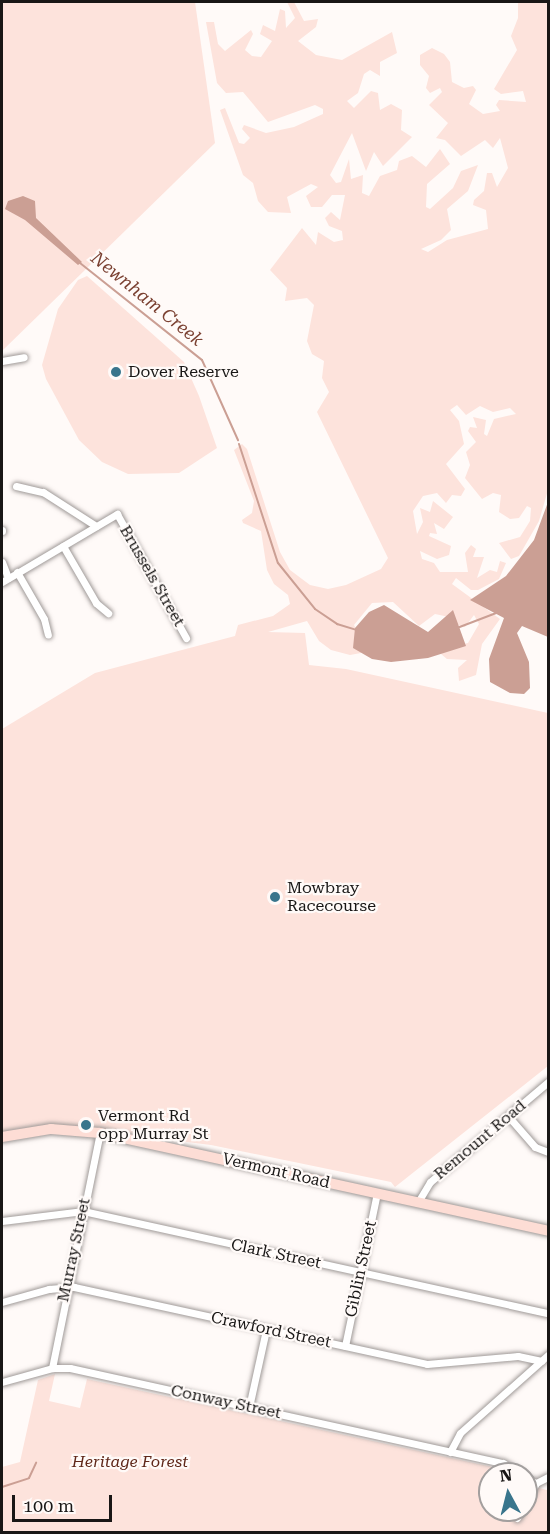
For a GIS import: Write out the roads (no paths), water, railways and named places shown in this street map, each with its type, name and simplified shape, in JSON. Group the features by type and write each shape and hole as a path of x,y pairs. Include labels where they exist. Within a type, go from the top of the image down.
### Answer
{"street":[{"path":"2,361 24,357"},
{"path":"2,562 5,580 96,526 43,492 16,486"},
{"name":"Brussels Street","path":"96,526 117,514 186,638"},
{"path":"63,546 96,603 108,613"},
{"path":"17,572 44,619 48,634"},
{"name":"Remount Road","path":"418,1202 430,1182 549,1082"},
{"path":"508,1116 535,1147 549,1152"},
{"name":"Vermont Road","path":"2,1137 51,1129 100,1133 549,1231"},
{"name":"Murray Street","path":"52,1368 66,1287 100,1133"},
{"name":"Giblin Street","path":"345,1346 377,1193"},
{"name":"Clark Street","path":"2,1221 83,1211 549,1313"},
{"name":"Crawford Street","path":"2,1302 66,1287 427,1364 518,1356 541,1361"},
{"path":"249,1407 266,1330"},
{"path":"450,1452 460,1433 549,1355"},
{"name":"Conway Street","path":"2,1382 52,1368 70,1368 495,1462"}],"waterway":[{"name":"Newnham Creek","path":"80,263 202,360 238,440"},
{"name":"Newnham Creek","path":"239,444 278,563 315,609 337,624 357,630"},
{"name":"Newnham Creek","path":"457,628 496,613"},
{"path":"2,1487 29,1478 36,1463"}],"place":[{"name":"Dover Reserve","path":"116,372"},
{"name":"Mowbray Racecourse","path":"275,897"},
{"name":"Vermont Rd opp Murray St","path":"86,1125"}],"park label":[{"name":"Heritage Forest","path":"130,1462"}]}
